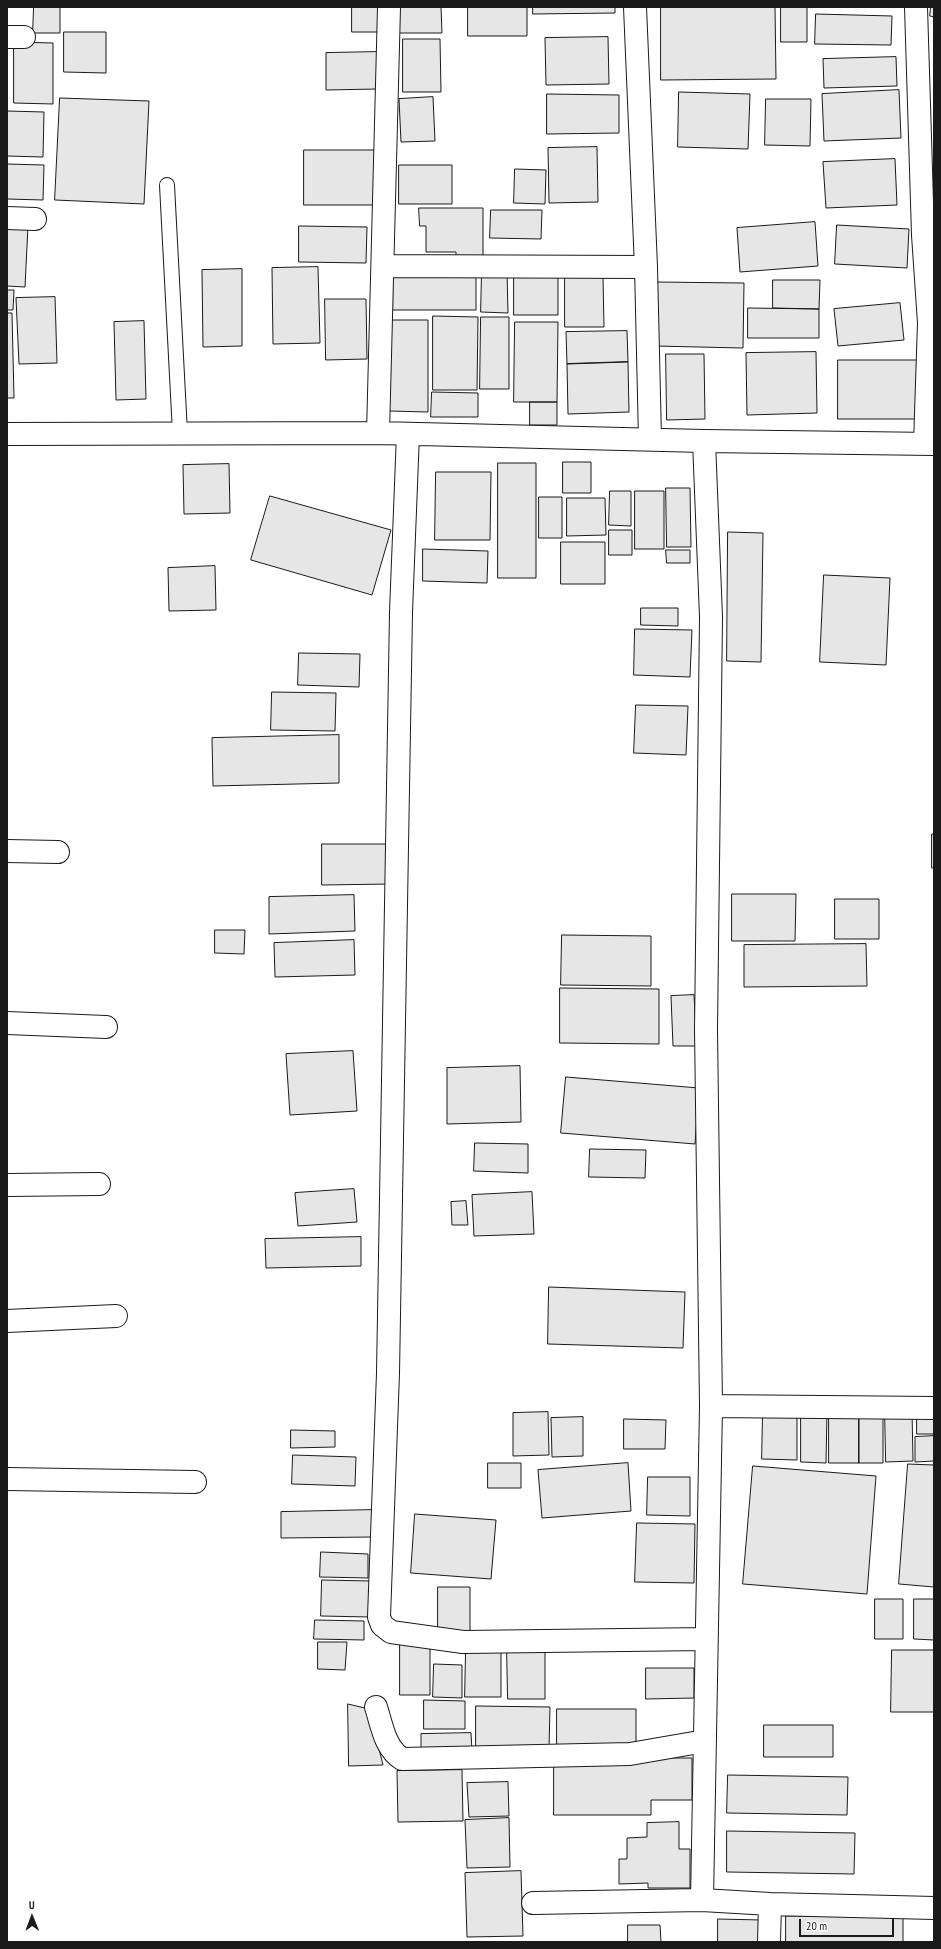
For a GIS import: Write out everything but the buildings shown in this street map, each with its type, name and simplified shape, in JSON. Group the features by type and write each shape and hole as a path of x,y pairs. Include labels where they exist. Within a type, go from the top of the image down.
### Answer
{"street":[{"path":"378,433 389,7"},
{"path":"635,7 646,266 650,439"},
{"path":"7,434 378,433 704,441 930,444 929,323 924,235 916,7"},
{"path":"7,218 35,219"},
{"path":"383,266 646,266"},
{"path":"408,434 400,620 388,1373 379,1617 382,1625 391,1632 463,1642 706,1639"},
{"path":"702,1900 711,1406 706,1029 711,617 704,441"},
{"path":"7,851 58,852"},
{"path":"7,1023 106,1027"},
{"path":"7,1185 99,1184"},
{"path":"7,1321 116,1316"},
{"path":"711,1406 934,1408"},
{"path":"7,1479 195,1482"},
{"path":"376,1707 388,1745 396,1755 402,1759 630,1754 704,1741"},
{"path":"533,1903 702,1900 770,1904 934,1908"},
{"path":"769,1942 770,1904"}],"lane":[{"path":"168,185 180,433"}]}
